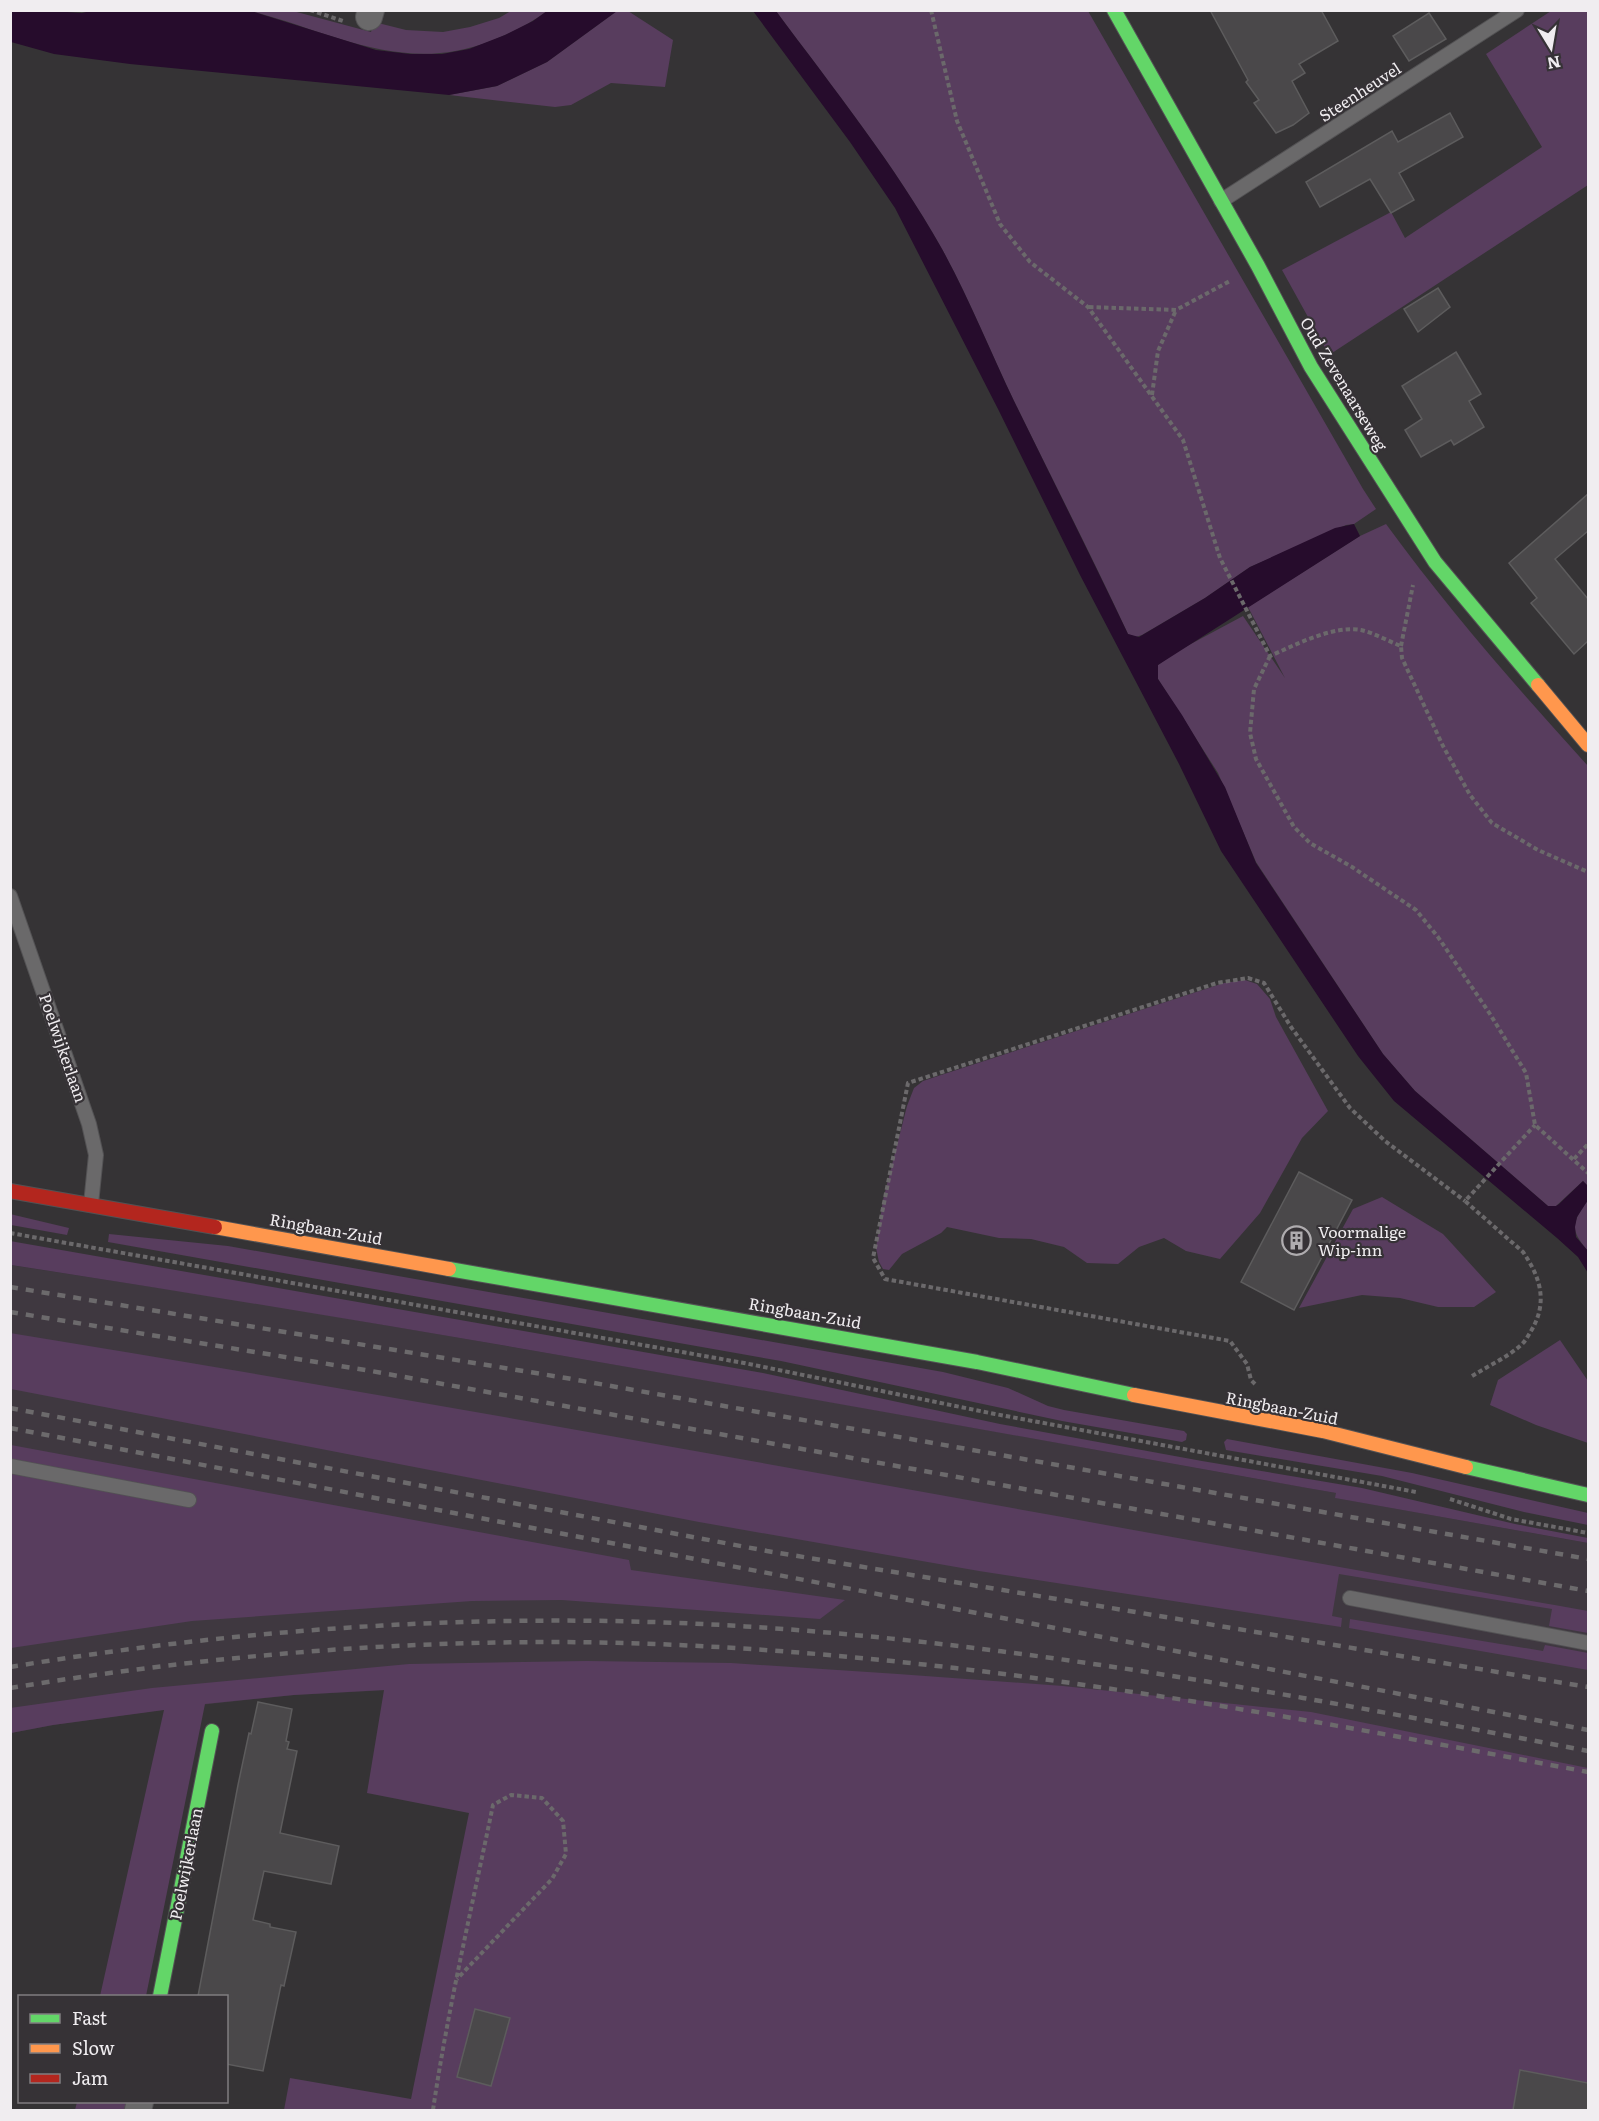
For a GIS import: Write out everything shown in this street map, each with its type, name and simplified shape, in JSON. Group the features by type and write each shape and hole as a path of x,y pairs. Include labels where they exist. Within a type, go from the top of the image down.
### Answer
{"street":[{"name":"Oud Zevenaarseweg","path":"1114,10 1258,266 1311,367 1432,557 1588,745"},
{"name":"Ringbaan-Zuid","path":"10,1191 977,1362 1078,1384 1323,1431 1588,1495"},
{"name":"Poelwijkerlaan","path":"160,1995 212,1731"}],"lane":[{"name":"Steenheuvel","path":"1221,201 1517,10"},
{"name":"Poelwijkerlaan","path":"10,896 89,1124 96,1155 91,1204"},
{"path":"10,1466 189,1500"},
{"path":"1350,1598 1588,1643"}],"path":[{"path":"932,10 957,121 1000,224 1030,262 1088,307 1183,440 1220,558 1270,657"},
{"path":"1088,307 1176,310 1258,266"},
{"path":"1152,396 1158,351 1176,310"},
{"path":"1432,557 1415,576 1401,646 1402,658 1443,746 1470,795 1492,823 1538,850 1588,872"},
{"path":"1401,646 1360,630 1343,630 1320,635 1270,657 1254,689 1250,733 1256,759 1294,827 1310,843 1352,867 1416,910 1438,937 1490,1014 1526,1073 1536,1125 1588,1173"},
{"path":"1230,1341 885,1279 873,1258 908,1083 1206,987 1248,978 1264,982 1291,1027 1350,1108 1385,1142 1465,1201 1523,1252 1540,1285 1539,1318 1522,1345 1472,1376"},
{"path":"1465,1201 1536,1125"},
{"path":"1574,1160 1588,1144"},
{"path":"10,1233 744,1363 995,1414 1416,1492"},
{"path":"1440,1496 1511,1519 1588,1533"},
{"path":"433,2110 457,1979 493,1805 511,1795 543,1798 563,1821 566,1854 552,1879 457,1979"}],"shaded area":[{"path":"95,10 251,11 376,50 410,54 442,54 469,49 505,35 547,11 617,11 547,62 497,86 449,95 130,64 54,54 11,42 11,11 82,13"},
{"path":"251,11 293,11 371,32 374,22 406,30 443,32 470,27 499,18 511,11 547,11 520,28 491,41 459,50 428,54 370,47"},
{"path":"617,11 628,11 673,40 665,87 611,83 571,105 555,107 449,95 497,86 547,62"},
{"path":"753,11 776,11 863,127 924,218 961,286 1014,401 1128,634 1139,637 1205,598 1250,567 1335,528 1354,524 1360,536 1158,665 1158,679 1225,787 1256,863 1383,1054 1415,1091 1548,1206 1559,1204 1583,1181 1588,1186 1588,1200 1577,1217 1575,1227 1576,1237 1588,1251 1588,1273 1578,1257 1557,1238 1394,1101 1358,1056 1221,851 1179,764 1080,575 895,208 850,142"},
{"path":"776,11 1088,11 1376,509 1354,524 1346,525 1250,567 1205,598 1142,635 1136,637 1128,634 942,249 884,157"},
{"path":"1551,11 1588,11 1588,185 1329,355 1282,270 1391,212 1405,238 1542,147 1486,54"},
{"path":"1386,524 1484,648 1588,766 1588,1186 1583,1181 1556,1206 1548,1206 1415,1091 1383,1054 1256,862 1218,773 1158,679 1158,665 1174,653 1243,616 1285,678 1248,607 1360,536"},
{"path":"1245,980 1257,984 1270,999 1276,1017 1328,1111 1302,1138 1260,1213 1220,1259 1186,1251 1164,1238 1139,1247 1118,1264 1087,1263 1064,1247 1031,1239 999,1238 947,1227 941,1233 902,1254 889,1270 883,1269 876,1248 883,1200 907,1106 914,1088 923,1081 941,1075 1224,983"},
{"path":"1382,1197 1443,1234 1496,1292 1474,1307 1438,1307 1400,1298 1362,1295 1299,1308 1353,1209"},
{"path":"1588,1200 1588,1251 1578,1237 1575,1226"},
{"path":"10,1214 69,1228 67,1235 11,1225"},
{"path":"109,1234 228,1246 943,1372 1008,1388 1048,1406 1064,1410 1184,1431 1187,1434 1186,1440 1182,1442 1062,1421 781,1361 108,1242"},
{"path":"10,1241 763,1373 1000,1424 1362,1488 1515,1524 1588,1538 1588,1543 1335,1498 1336,1493 674,1375 343,1318 11,1265"},
{"path":"10,1265 251,1302 798,1396 1336,1493 1336,1498 1588,1543 1588,1817 429,1688 294,1695 191,1706 11,1733"},
{"path":"10,1333 603,1434 1588,1611 1588,1633 1549,1626 1552,1609 1339,1574 1332,1616 1342,1618 1341,1627 979,1571 699,1522 11,1389"},
{"path":"1560,1340 1588,1381 1588,1443 1536,1425 1490,1405 1498,1380"},
{"path":"1227,1439 1412,1473 1588,1513 1588,1525 1524,1512 1382,1476 1226,1450 1224,1442"},
{"path":"11,1445 629,1560 631,1570 845,1600 820,1619 562,1600 472,1601 192,1621 11,1648"},
{"path":"1350,1619 1543,1651 1545,1645 1588,1653 1588,1670 1349,1628"},
{"path":"586,1661 731,1663 1063,1686 1311,1712 1588,1768 1588,2084 1523,2071 1515,2110 284,2110 290,2078 411,2099 469,1813 367,1793 384,1690 294,1695 205,1704 146,1995 100,1995 164,1710 11,1733 10,1708 152,1688 409,1664"},
{"path":"77,2103 126,2103 124,2110 75,2110"}],"building":[{"path":"1210,10 1321,10 1338,41 1299,64 1305,73 1292,81 1309,113 1293,125 1276,133 1254,103 1259,100 1246,82 1248,80"},
{"path":"1429,13 1446,39 1409,61 1393,36"},
{"path":"1450,113 1463,137 1399,173 1414,200 1391,213 1370,179 1320,207 1306,182 1392,131 1398,142"},
{"path":"1438,288 1450,307 1418,332 1404,309"},
{"path":"1456,352 1481,394 1469,401 1484,427 1454,445 1451,440 1421,457 1405,430 1422,419 1402,386"},
{"path":"1588,494 1588,531 1555,559 1588,599 1588,641 1574,654 1531,603 1537,598 1509,563"},
{"name":"Voormalige Wip-inn","path":"1299,1172 1352,1200 1294,1310 1241,1282"},
{"path":"258,1702 292,1709 286,1741 289,1742 287,1749 297,1751 280,1833 339,1846 331,1884 264,1871 253,1920 270,1924 270,1927 296,1932 284,1986 281,1985 263,2071 228,2064 228,1995 198,1995 238,1785 249,1733 251,1734"},
{"path":"475,2009 510,2018 491,2086 457,2077"},
{"path":"1520,2070 1588,2083 1588,2110 1513,2110"}],"railway":[{"path":"10,1287 566,1378 1588,1559"},
{"path":"10,1312 371,1371 1588,1591"},
{"path":"10,1408 767,1551 1588,1687"},
{"path":"10,1428 1588,1730"},
{"path":"10,1667 182,1643 355,1627 529,1621 703,1624 815,1631 1037,1656 1258,1690 1588,1751"},
{"path":"10,1688 170,1665 332,1650 493,1643 655,1644 773,1651 1007,1674 1240,1709 1588,1772"}],"traffic: fast":[{"path":"1114,10 1258,266 1311,367 1435,562 1538,685"},
{"path":"449,1269 977,1362 1134,1395"},
{"path":"1466,1467 1588,1495"},
{"path":"160,1995 212,1731"}],"traffic: slow":[{"path":"1538,685 1588,745"},
{"path":"215,1227 449,1269"},
{"path":"1134,1395 1323,1431 1466,1467"}],"traffic: jam":[{"path":"10,1191 215,1227"}],"place":[{"name":"Voormalige Wip-inn","path":"1297,1241"}]}
